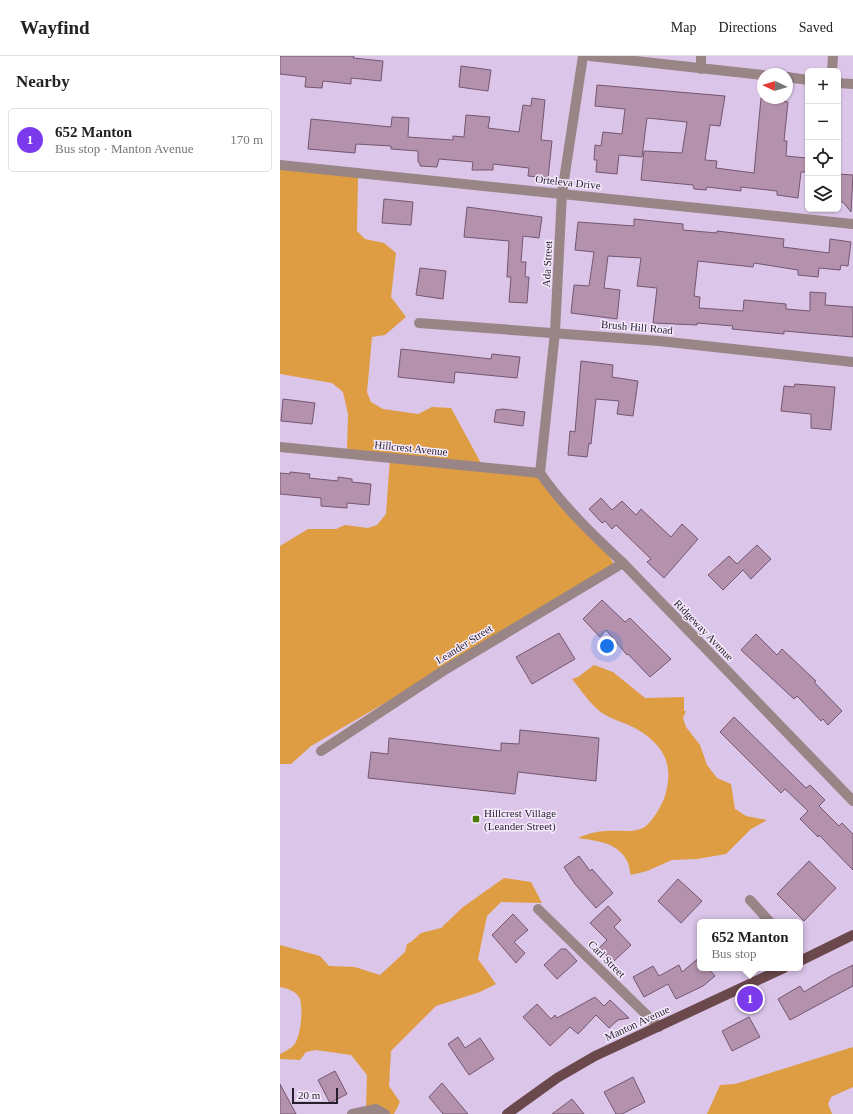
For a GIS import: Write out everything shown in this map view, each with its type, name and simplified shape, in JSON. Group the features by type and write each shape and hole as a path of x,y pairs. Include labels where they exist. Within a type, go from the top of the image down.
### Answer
{"main road":[{"path":"803,957 853,935"},
{"name":"Manton Avenue","path":"507,1114 577,1065 778,971"}],"street":[{"name":"Ada Street","path":"540,473 556,332 562,193 583,56"},
{"path":"590,56 757,74"},
{"path":"701,56 701,69"},
{"path":"832,68 833,56"},
{"path":"793,78 805,80"},
{"path":"841,83 853,84"},
{"name":"Orteleva Drive","path":"280,165 853,224"},
{"name":"Brush Hill Road","path":"419,323 556,332 659,341 853,362"},
{"name":"Hillcrest Avenue","path":"280,447 540,473"},
{"name":"Ridgeway Avenue","path":"540,473 551,490 596,538 623,563 853,801"},
{"name":"Leander Street","path":"321,751 444,671 623,563"},
{"path":"750,900 767,919"},
{"name":"Carl Street","path":"538,908 659,1027"},
{"path":"352,1114 376,1109 384,1114"}],"shaded area":[{"path":"280,165 358,176 357,231 365,239 384,243 396,253 391,297 406,317 385,335 372,337 367,392 371,402 383,409 418,414 432,407 451,408 482,465 538,472 601,544 614,564 421,682 311,746 291,764 280,764 280,546 308,529 336,529 345,525 368,528 377,525 386,514 390,457 347,450 348,414 343,392 332,383 280,374"},
{"path":"594,665 613,672 645,698 684,697 684,711 686,711 683,718 686,727 700,745 707,765 717,778 731,784 735,809 746,816 767,820 751,829 726,854 697,859 672,860 647,871 631,875 628,863 619,851 607,844 578,838 588,834 600,832 630,831 643,828 650,822 659,809 665,796 668,784 667,763 659,747 643,733 633,727 602,713 572,679 578,677"},
{"path":"504,878 531,882 542,903 501,902 487,916 478,959 496,984 480,992 436,1006 391,1051 389,1086 400,1102 394,1114 382,1114 366,1108 367,1075 351,1055 316,1050 306,1052 300,1060 280,1059 280,1054 293,1046 298,1037 301,1022 301,1001 299,997 291,990 280,987 280,945 320,956 329,966 355,967 380,975 405,952 407,944 421,933 441,928 463,907"},
{"path":"853,1047 853,1087 831,1097 828,1104 832,1114 707,1114 720,1085 735,1084"}],"building":[{"path":"280,56 354,56 353,58 383,61 381,81 351,78 351,84 323,81 322,88 305,87 306,77 280,74"},
{"path":"461,66 491,70 488,91 459,87"},
{"path":"597,85 725,96 720,126 710,125 705,160 717,161 716,168 754,173 760,104 788,104 784,141 787,141 786,156 805,158 805,172 801,172 798,198 777,195 777,191 741,187 741,191 707,187 706,190 694,189 693,185 641,180 644,151 682,153 687,122 647,118 642,157 619,155 617,174 596,172 597,160 594,160 595,145 601,146 603,132 622,134 625,109 595,106"},
{"path":"532,98 545,100 541,140 552,141 548,178 528,176 529,168 493,164 493,170 472,170 473,162 439,159 437,167 420,166 420,163 418,162 418,151 391,149 391,146 356,144 355,153 308,149 311,119 391,127 392,117 409,118 408,137 453,140 453,136 464,137 466,115 490,117 488,128 519,132 523,105 531,106"},
{"path":"841,174 853,175 851,212 843,202 841,202"},
{"path":"384,199 413,202 411,225 382,223"},
{"path":"467,207 542,217 539,238 523,236 521,262 526,262 525,277 529,277 527,303 509,302 511,277 507,277 509,241 464,237"},
{"path":"634,219 683,224 683,230 717,233 717,231 784,239 783,247 829,253 830,239 851,242 848,266 841,265 840,270 819,268 818,277 798,275 798,270 754,263 753,267 698,261 694,296 700,297 699,308 743,311 744,300 786,304 786,309 810,311 810,292 826,293 825,305 853,307 853,337 784,331 784,334 732,329 733,326 697,323 697,325 653,323 657,288 637,286 641,258 608,256 604,288 620,290 617,319 571,313 574,285 589,286 594,252 575,250 578,222 634,226"},
{"path":"420,268 446,271 443,299 416,295"},
{"path":"401,349 491,359 492,354 520,357 517,378 455,372 454,383 398,377"},
{"path":"581,361 613,365 612,377 638,381 633,416 617,414 619,401 596,399 591,444 589,443 587,457 568,455 570,431 575,432"},
{"path":"795,384 835,387 831,430 811,428 811,414 781,411 784,386 794,387"},
{"path":"283,399 315,403 312,424 281,421"},
{"path":"503,409 525,412 523,426 494,422 496,410"},
{"path":"290,472 310,474 309,478 338,481 338,477 352,479 352,482 371,484 369,505 347,503 347,508 321,506 321,498 280,494 280,473 290,474"},
{"path":"601,498 612,510 622,501 636,515 641,509 671,537 682,524 698,539 664,578 647,562 651,559 616,525 612,529 605,521 602,523 589,509"},
{"path":"757,545 771,559 751,579 743,570 723,590 708,575 729,556 737,564"},
{"path":"602,600 625,622 630,618 671,659 650,677 628,654 627,655 606,630 600,637 583,619"},
{"path":"559,633 575,659 532,684 516,657"},
{"path":"756,634 777,655 782,649 816,681 814,682 842,711 828,725 823,719 821,721 797,696 794,699 741,650"},
{"path":"734,717 806,788 810,785 825,800 819,806 839,826 842,823 853,834 853,870 819,835 818,837 800,819 808,811 785,789 781,793 720,732"},
{"path":"520,730 599,738 596,781 518,772 515,794 368,778 371,752 388,754 389,738 501,751 501,743 519,744"},
{"path":"579,856 590,871 592,869 613,893 596,908 575,884 564,867"},
{"path":"809,861 836,888 804,921 777,894"},
{"path":"678,879 702,901 681,923 658,901"},
{"path":"608,906 621,920 614,927 631,945 613,962 605,954 595,952 607,940 590,923"},
{"path":"513,914 528,930 514,942 525,953 516,963 492,935"},
{"path":"561,949 566,949 577,961 557,979 544,965"},
{"path":"697,960 697,971 711,971 715,976 703,986 676,999 668,984 644,997 633,977 653,966 659,976 679,965 682,972"},
{"path":"853,965 853,986 790,1020 778,999 800,986 804,992"},
{"path":"595,997 604,1006 610,1000 629,1018 618,1020 609,1028 596,1015 578,1034 570,1027 550,1046 523,1017 537,1004 551,1019 555,1015 557,1018"},
{"path":"749,1017 760,1037 732,1051 722,1031"},
{"path":"458,1037 465,1048 480,1038 494,1059 469,1075 448,1044"},
{"path":"335,1071 347,1094 330,1103 318,1080"},
{"path":"633,1077 645,1102 622,1114 616,1114 604,1092"},
{"path":"442,1083 468,1114 443,1114 429,1097"},
{"path":"280,1084 296,1114 280,1114"},
{"path":"572,1099 584,1114 552,1114"}],"place":[{"name":"Hillcrest Village (Leander Street)","path":"476,819"},
{"name":"652 Manton","path":"750,999"}]}
